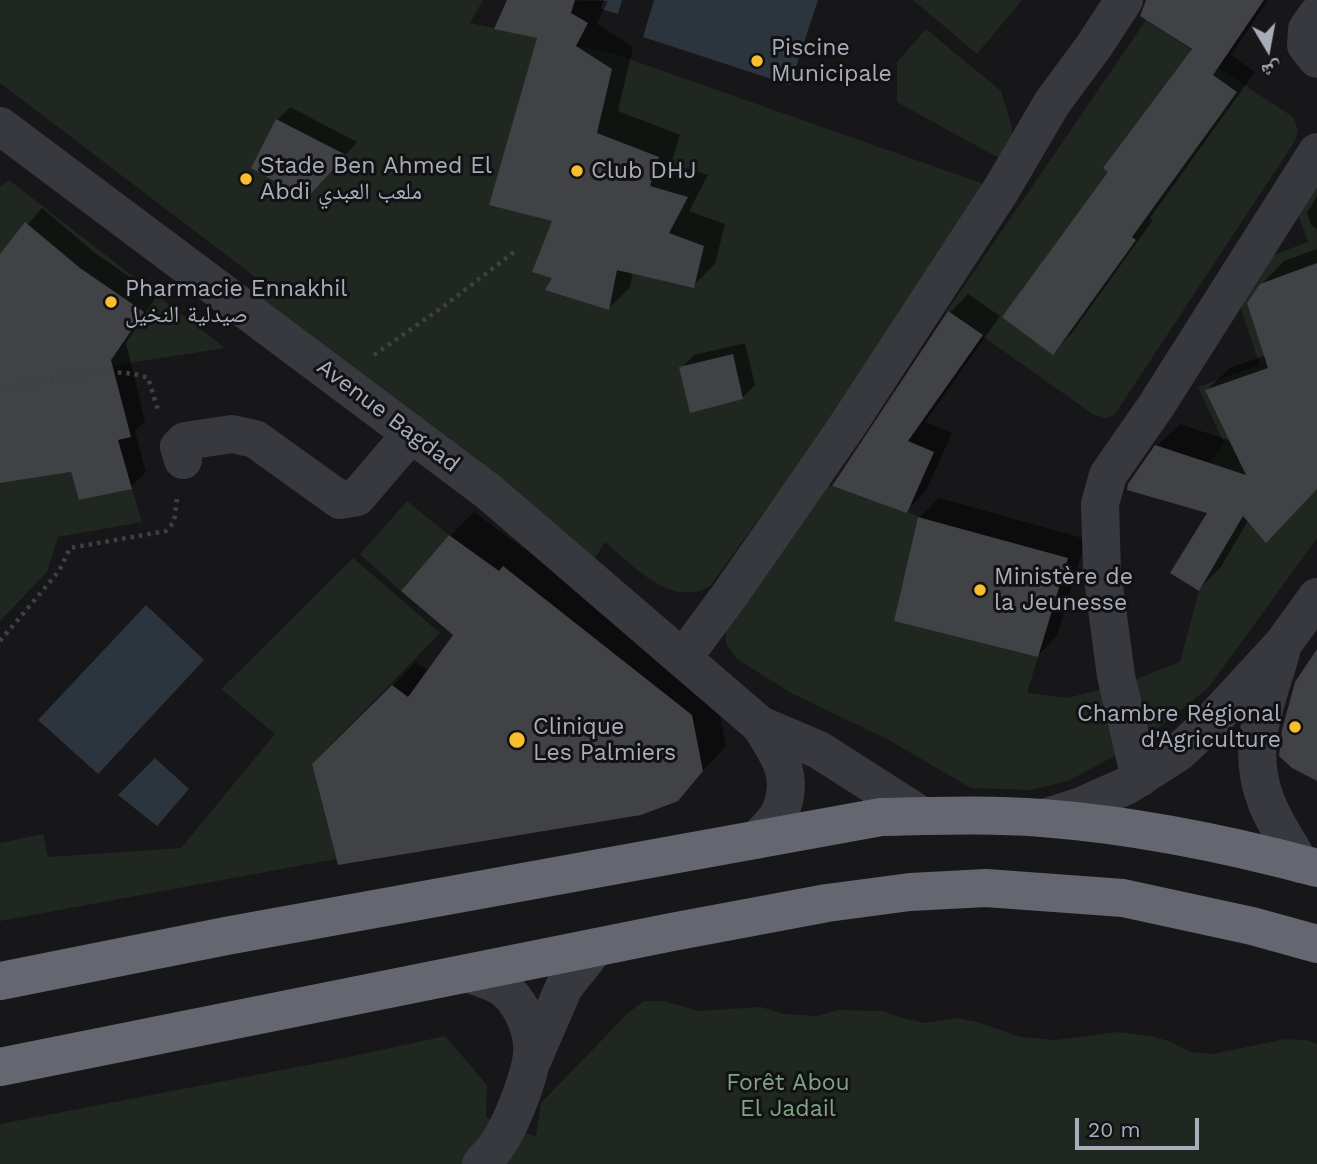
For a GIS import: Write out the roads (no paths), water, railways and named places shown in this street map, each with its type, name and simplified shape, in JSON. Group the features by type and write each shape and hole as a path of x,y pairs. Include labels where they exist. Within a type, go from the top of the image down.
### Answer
{"highway":[{"path":"0,981 226,936 881,817 1044,818 1160,833 1309,866"},
{"path":"0,1067 596,947 827,903 910,892 986,888 1123,898 1252,926 1317,944"}],"street":[{"path":"683,659 845,429 1001,190 1052,103 1124,0"},
{"path":"1317,15 1307,29 1306,46 1317,59"},
{"name":"Avenue Bagdad","path":"8,146 338,379 489,492 760,725"},
{"path":"1140,778 1116,676 1102,571 1100,504 1108,475 1156,407 1317,152"},
{"path":"181,454 185,441 232,434 255,439 340,500 357,497 411,434"},
{"path":"1044,818 1082,806 1140,778 1179,752 1212,721 1283,643 1317,597"},
{"path":"1283,643 1260,723 1256,764 1267,803 1309,866"},
{"path":"760,725 819,750 922,816"},
{"path":"757,840 778,814 788,782 780,756 760,725"},
{"path":"481,1164 495,1149 510,1123 564,987 596,947"},
{"path":"468,974 502,987 516,1002 528,1022 533,1045 529,1070"}],"place":[{"name":"Piscine Municipale","path":"757,61"},
{"name":"Club DHJ","path":"577,171"},
{"name":"Stade Ben Ahmed El Abdi ملعب العبدي","path":"246,179"},
{"name":"Pharmacie Ennakhil صيدلية النخيل","path":"111,302"},
{"name":"Ministère de la Jeunesse","path":"980,590"},
{"name":"Chambre Régional d'Agriculture","path":"1295,727"},
{"name":"Clinique Les Palmiers","path":"517,740"}],"park label":[{"name":"Forêt Abou El Jadail","path":"788,1096"}]}
